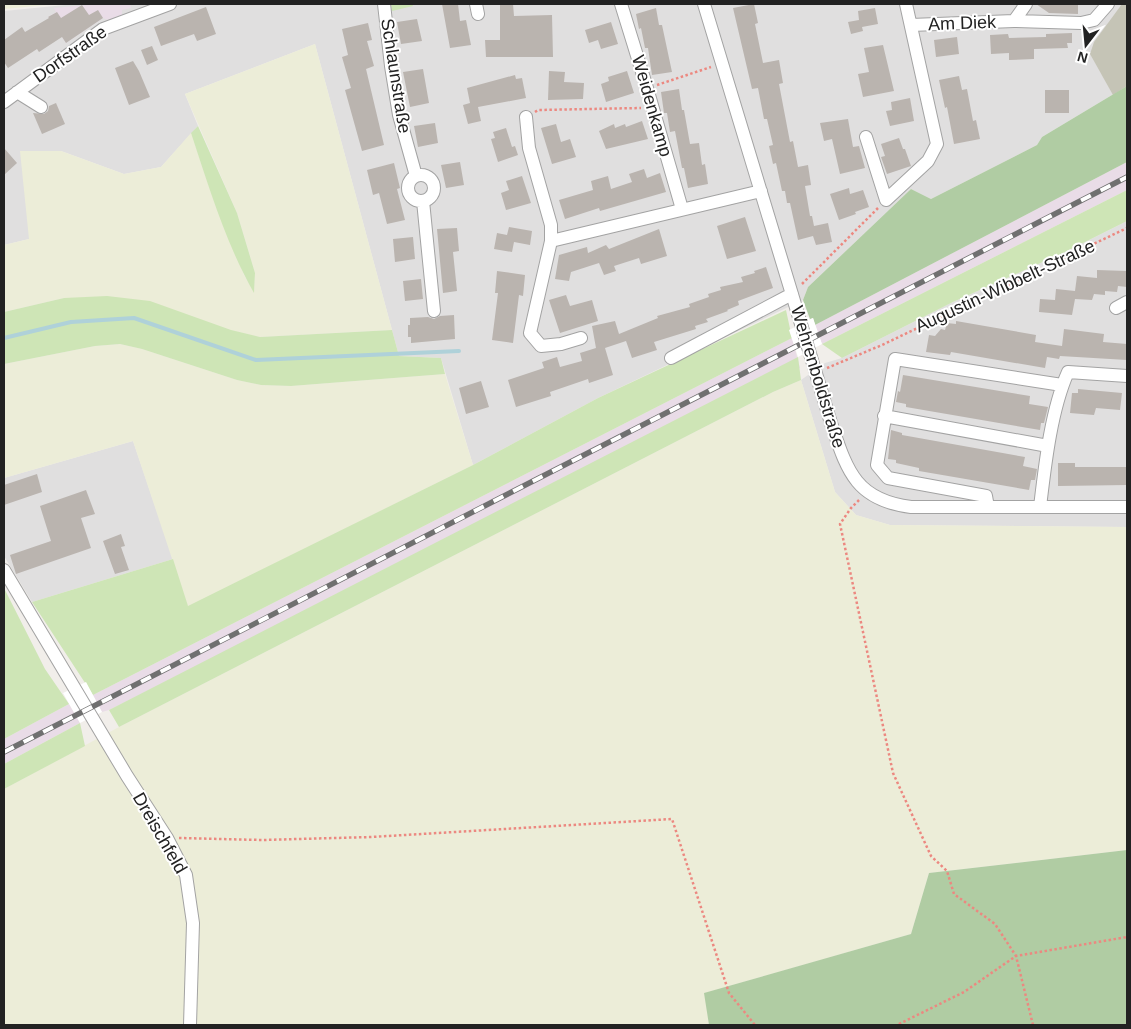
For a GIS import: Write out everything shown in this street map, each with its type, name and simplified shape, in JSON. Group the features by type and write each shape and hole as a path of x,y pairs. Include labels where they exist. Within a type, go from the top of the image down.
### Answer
{"street":[{"name":"Dorfstraße","path":"4,102 102,28 170,4"},
{"name":"Schlaunstraße","path":"384,4 390,66 399,115 416,176 410,182 409,191 414,198 422,201 434,311"},
{"name":"Weidenkamp","path":"621,4 682,209"},
{"name":"Wehrenboldstraße","path":"704,4 842,458 858,484 868,492 888,502 911,507 1127,507"},
{"path":"866,137 886,200 928,161 937,144 906,4"},
{"name":"Am Diek","path":"1014,21 1026,4"},
{"name":"Am Diek","path":"911,25 1014,21 1081,23 1094,20 1108,4"},
{"path":"17,92 42,107"},
{"path":"526,117 529,148 551,225 551,241 530,333 541,346 562,344 581,338"},
{"path":"416,176 427,176 434,185 432,195 422,201"},
{"path":"551,241 761,191"},
{"path":"671,358 792,294"},
{"path":"988,507 986,496 888,478 877,465 895,359 1062,386"},
{"path":"1040,507 1048,446 1062,386 1068,372 1127,376"},
{"path":"884,416 1048,446"},
{"name":"Dreischfeld","path":"4,570 127,776 167,838 186,876 193,923 190,1025"}],"path":[{"path":"647,88 722,64"},
{"path":"526,117 538,110 635,108 652,105"},
{"path":"792,294 886,200"},
{"name":"Augustin-Wibbelt-Straße","path":"817,372 882,344 1127,228"},
{"path":"868,492 851,508 840,524 893,773 931,856 946,870 954,894 995,924 1016,956 1033,1025"},
{"path":"167,838 262,840 371,838 672,819 729,993 755,1025"},
{"path":"896,1025 964,992 1016,956 1127,937"}],"shaded area":[{"path":"75,4 1127,4 1127,86 1042,137 1037,145 931,199 911,189 808,287 803,300 598,398 473,465 441,358 399,356 315,44 185,94 198,126 161,167 124,174 61,151 29,239 4,245 4,11"},
{"path":"97,4 130,4 131,8 122,10 122,15 108,20 103,18 66,43 48,17 56,12 54,8"},
{"path":"1122,4 1127,4 1127,86 1113,95 1090,54 1094,42"},
{"path":"1127,162 1127,190 822,344 815,325"},
{"path":"1127,221 1127,527 890,525 856,515 835,492 801,380 825,363 842,358 953,302 1063,253"},
{"path":"792,338 800,368 109,710 102,712 93,695"},
{"path":"133,441 173,559 32,602 4,556 4,478"},
{"path":"69,704 80,723 4,764 4,739"}],"green space":[{"path":"4,4 57,4 4,9"},
{"path":"391,4 412,4 413,6 392,11"},
{"path":"315,44 392,330 260,337 64,298 4,312 4,245 29,239 20,151 61,151 124,174 161,167 191,133 212,195 244,275 254,292 255,273 237,213 185,94"},
{"path":"1127,86 1127,162 815,325 813,318 810,319 803,300 808,287 911,189 931,199 1037,145 1042,137"},
{"path":"198,126 237,213 255,273 254,293 235,255 204,174 191,133"},
{"path":"1127,190 1127,221 1063,253 953,302 842,358 822,344"},
{"path":"107,296 150,301 231,330 260,337 392,330 399,356 441,358 445,374 291,386 261,385 237,380 142,349 120,344 95,346 4,364 4,312 64,298"},
{"path":"786,310 792,338 93,695 32,602 173,559 188,606 473,465 598,398"},
{"path":"120,344 142,349 237,380 261,385 291,386 445,374 473,465 188,607 133,441 4,478 4,364 95,346"},
{"path":"798,357 801,380 773,392 119,727 109,710"},
{"path":"801,380 835,492 856,515 890,525 1127,527 1127,850 929,873 911,934 705,993 709,1025 4,1025 4,789 119,727 773,392"},
{"path":"4,588 45,669 69,704 4,739"},
{"path":"80,723 85,746 4,789 4,764"},
{"path":"1127,850 1127,1025 709,1025 704,993 911,934 929,873"}],"pier":[{"path":"813,318 822,344 798,357 789,330"},
{"path":"86,682 102,712 80,723 63,693"}],"building":[{"path":"442,4 458,4 460,21 466,20 471,45 450,48"},
{"path":"500,4 513,4 514,16 552,15 553,57 486,57 485,40 500,40"},
{"path":"754,4 758,23 755,24 763,63 779,60 783,83 779,84 790,142 793,141 798,167 808,165 811,185 805,186 810,216 812,216 814,226 828,223 832,242 816,245 813,236 798,240 790,203 787,203 785,191 782,191 776,163 773,164 769,146 773,145 767,119 764,119 758,88 752,89 733,8"},
{"path":"1036,4 1078,4 1078,14 1049,13"},
{"path":"82,5 89,15 98,10 103,18 66,43 62,37 39,52 37,49 8,68 4,62 4,40 22,27 25,32 57,12 61,18"},
{"path":"206,7 216,34 197,41 194,34 161,46 154,27"},
{"path":"656,8 659,25 662,25 672,72 652,75 648,48 645,48 636,14"},
{"path":"875,8 878,24 862,27 863,31 851,34 848,22 859,20 858,11"},
{"path":"417,19 422,41 401,44 397,22"},
{"path":"611,22 618,44 601,49 598,40 589,43 585,30"},
{"path":"368,23 372,40 367,41 374,66 366,69 384,145 362,151 345,90 351,88 342,57 348,55 342,29"},
{"path":"1072,33 1072,43 1067,43 1068,48 1034,49 1034,59 1009,60 1009,53 991,54 990,35 1008,34 1009,38 1046,37 1046,34"},
{"path":"957,37 959,54 936,57 934,40"},
{"path":"883,45 894,91 863,97 858,74 869,72 864,48"},
{"path":"152,46 158,60 147,65 141,50"},
{"path":"133,61 150,97 129,105 115,68"},
{"path":"423,69 429,103 410,107 403,72"},
{"path":"549,71 565,72 564,82 584,83 583,99 548,100"},
{"path":"627,71 634,93 606,102 601,84 609,81 608,77"},
{"path":"515,75 516,79 522,78 526,98 478,107 481,121 468,124 463,105 470,103 467,88"},
{"path":"959,76 962,90 967,89 973,121 976,120 980,139 954,144 947,107 945,108 939,80"},
{"path":"679,89 690,144 699,143 702,165 705,164 708,184 688,188 675,131 670,132 667,113 664,113 661,92"},
{"path":"1045,90 1069,90 1069,113 1045,113"},
{"path":"910,98 914,121 890,126 886,111 892,110 891,102"},
{"path":"56,103 65,124 42,134 33,113 44,114 48,111 49,106"},
{"path":"848,119 853,147 859,146 865,168 840,174 832,139 824,141 820,123"},
{"path":"642,121 648,139 606,149 599,131 614,124 615,128 625,124 626,127"},
{"path":"435,123 438,143 418,147 414,126"},
{"path":"556,124 561,142 570,139 576,157 552,164 541,128"},
{"path":"506,128 512,147 515,146 518,155 498,162 491,139 495,138 493,132"},
{"path":"899,138 911,166 887,174 881,157 885,156 881,144"},
{"path":"4,148 17,163 4,175"},
{"path":"460,162 464,185 446,188 441,165"},
{"path":"394,163 400,188 397,189 405,220 387,224 379,193 373,195 367,170"},
{"path":"644,169 647,178 660,173 666,192 600,211 599,208 565,219 559,200 593,190 591,181 608,176 611,189 632,182 629,174"},
{"path":"522,176 531,203 506,210 501,193 509,190 506,181"},
{"path":"849,188 850,194 863,190 869,207 839,220 830,194"},
{"path":"745,217 756,251 727,259 717,226"},
{"path":"509,227 532,231 530,245 514,242 512,252 494,249 497,233 507,235"},
{"path":"457,228 459,251 453,252 457,291 443,293 437,229"},
{"path":"659,229 667,256 641,264 639,258 614,266 616,271 604,275 599,263 571,272 569,281 555,279 559,255 587,247 588,253 606,245 609,249"},
{"path":"413,237 415,259 395,262 393,239"},
{"path":"766,267 773,288 738,301 739,305 706,319 708,322 695,326 696,329 654,342 657,350 632,358 626,341 605,348 613,375 589,383 588,379 550,392 551,396 516,407 508,380 544,368 542,362 557,357 560,367 582,361 580,353 596,348 592,326 615,321 619,334 658,318 657,316 690,307 689,304 709,297 708,294 721,290 720,287 743,282 741,277"},
{"path":"1097,270 1127,271 1127,287 1118,286 1117,292 1105,291 1105,295 1094,294 1092,300 1075,299 1072,315 1039,312 1040,299 1055,300 1056,289 1075,291 1077,276 1097,278"},
{"path":"497,271 525,275 523,296 519,295 513,343 492,340 498,293 495,293"},
{"path":"421,279 423,299 405,301 403,281"},
{"path":"566,295 570,306 592,300 598,321 560,333 549,300"},
{"path":"454,315 455,339 411,343 411,337 408,337 410,318 428,317 434,319 440,316"},
{"path":"956,321 1036,335 1035,342 1062,346 1064,329 1104,334 1103,342 1127,344 1127,360 1060,356 1059,359 1047,357 1045,368 951,352 950,355 926,352 929,335 935,336 941,329 945,330 947,323 956,324"},
{"path":"903,375 1030,396 1029,404 1048,407 1044,423 1041,423 1040,430 906,407 906,404 896,402"},
{"path":"481,381 489,407 466,414 459,388"},
{"path":"1078,389 1122,393 1120,410 1096,408 1094,415 1070,413 1072,393 1078,393"},
{"path":"891,430 902,433 902,435 1025,457 1023,466 1037,469 1035,480 1031,480 1029,490 919,471 919,468 896,463 896,460 888,459"},
{"path":"1058,463 1075,463 1075,467 1127,467 1127,485 1058,486"},
{"path":"37,474 42,492 4,505 4,485"},
{"path":"86,490 95,514 81,518 91,548 16,574 10,555 51,541 40,506"},
{"path":"121,534 125,546 121,547 129,570 115,574 103,541"}],"waterway":[{"path":"4,338 71,322 134,318 256,360 459,351"}],"railway":[{"path":"4,752 1127,177"}]}
